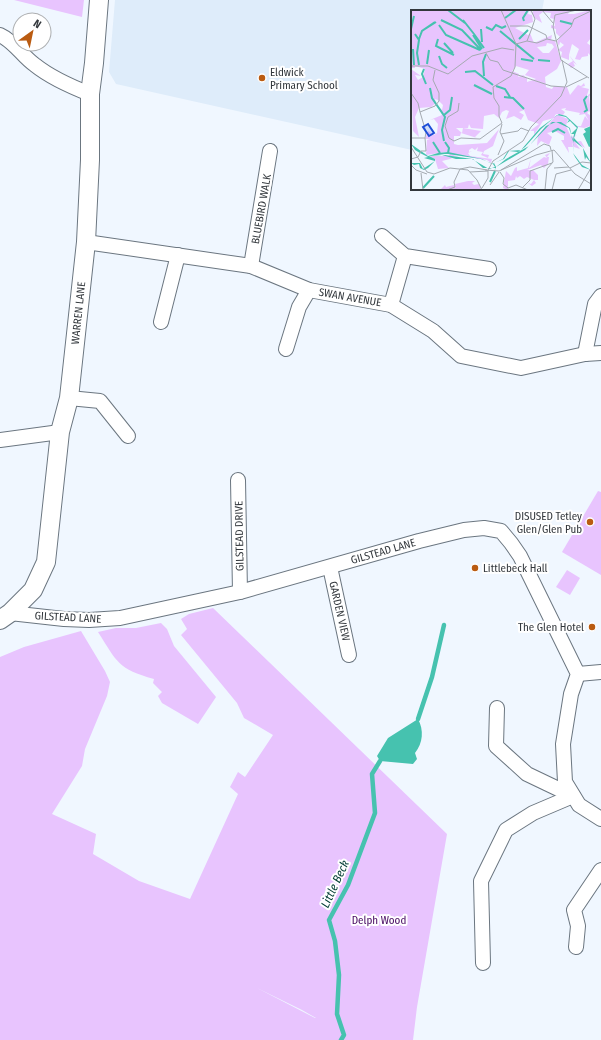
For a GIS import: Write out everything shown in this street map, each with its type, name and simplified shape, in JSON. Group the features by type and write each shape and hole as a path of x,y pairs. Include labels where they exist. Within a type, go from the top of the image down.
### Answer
{"street":[{"name":"WARREN LANE","path":"5,617 33,590 46,562 60,432 68,398 86,242 90,160 90,94 94,63 98,0"},
{"path":"0,35 10,40 35,66 68,85 90,94"},
{"name":"BLUEBIRD WALK","path":"251,266 270,151"},
{"path":"382,236 405,256 489,269"},
{"name":"SWAN AVENUE","path":"86,242 251,266 309,290 391,305 433,331 461,356 521,368 585,354 601,353"},
{"path":"161,322 178,256"},
{"path":"391,305 405,256"},
{"path":"286,349 299,307 309,290"},
{"path":"585,354 595,304 601,296"},
{"path":"68,398 100,401 128,436"},
{"path":"0,440 60,432"},
{"name":"GILSTEAD DRIVE","path":"238,480 240,592"},
{"name":"GILSTEAD LANE","path":"5,617 70,619 120,618 240,592 419,541 464,530 484,528 501,531 520,556 578,674"},
{"name":"GARDEN VIEW","path":"330,567 349,654"},
{"path":"601,672 578,674 571,694 563,744 565,782 579,805 601,819"},
{"path":"497,708 496,746 527,774 574,796"},
{"path":"483,963 482,881 506,830 534,813 574,796"},
{"path":"576,947 578,926 574,910 601,870"}],"shaded area":[{"name":"Eldwick Primary School","path":"115,0 544,0 542,10 411,10 411,150 116,84 109,72"},
{"path":"418,719 422,736 420,745 415,753 417,759 413,764 380,761 377,756 388,738"}],"green space":[{"path":"14,0 84,0 82,17"},
{"name":"DISUSED Tetley Glen/Glen Pub","path":"598,491 601,492 601,575 562,552"},
{"path":"567,570 580,578 570,595 556,587"},
{"name":"Delph Wood","path":"213,608 447,834 417,1007 413,1040 0,1040 0,657 24,647 81,631 110,682 107,696 85,749 82,766 52,814 96,834 93,854 139,881 190,899 238,794 230,787 238,772 245,777 273,735 244,718 237,703 181,635 187,629 181,619 189,614","holes":["257,988 302,1010 316,1018"]},
{"path":"161,623 167,629 174,646 216,697 198,724 162,703 158,696 162,692 153,683 154,679 125,668 110,651 98,632 116,628 136,628"}],"waterway":[{"name":"Little Beck","path":"418,719 432,677 444,625"},
{"name":"Little Beck","path":"341,1040 344,1035 337,1014 339,975 335,941 329,920 348,885 375,813 372,774 380,761"}],"place":[{"name":"Eldwick Primary School","path":"262,78"},
{"name":"DISUSED Tetley Glen/Glen Pub","path":"590,522"},
{"name":"Littlebeck Hall","path":"475,568"},
{"name":"The Glen Hotel","path":"592,627"}]}
